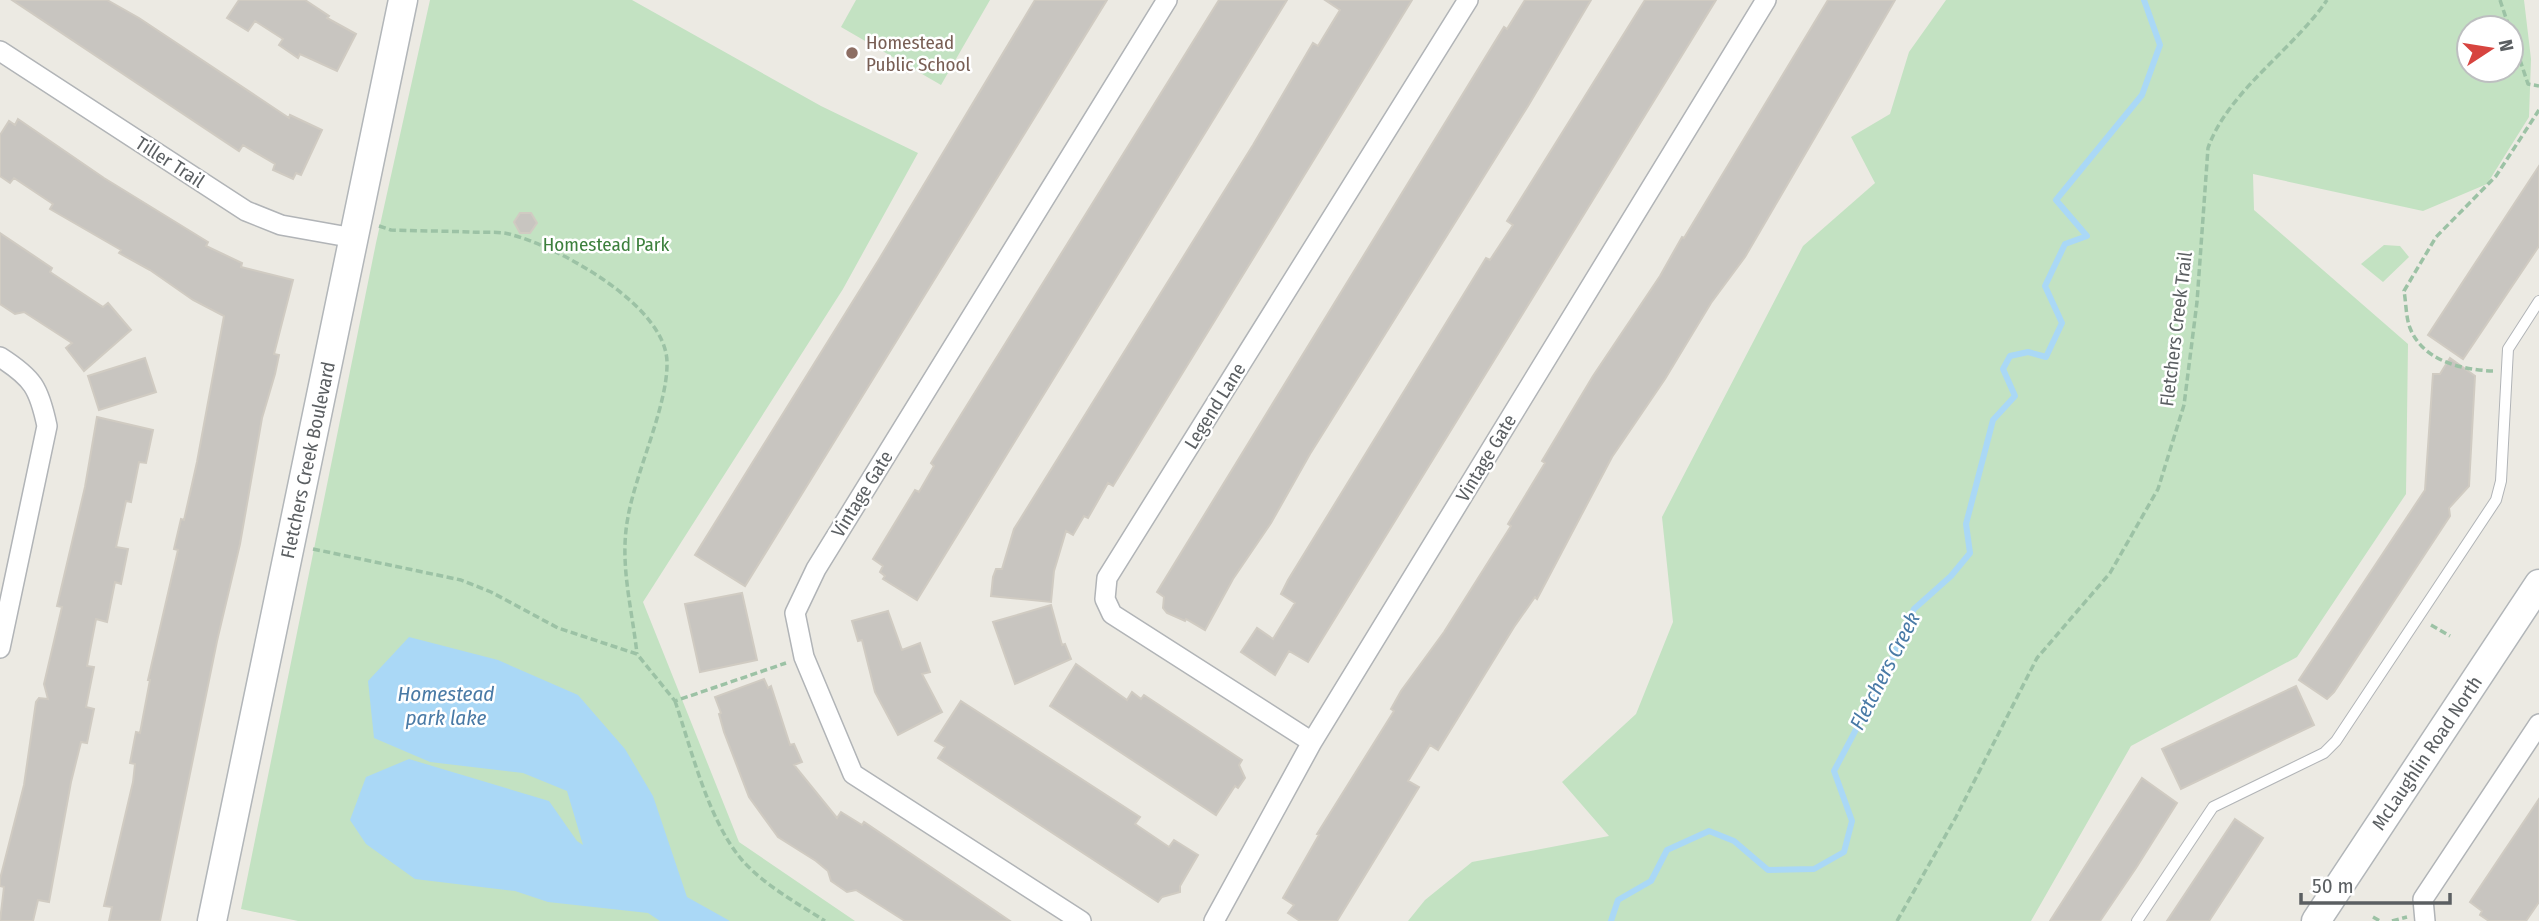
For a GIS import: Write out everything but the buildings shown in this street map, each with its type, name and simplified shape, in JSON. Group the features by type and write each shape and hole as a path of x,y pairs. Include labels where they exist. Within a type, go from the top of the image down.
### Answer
{"street":[{"name":"Fletchers Creek Boulevard","path":"212,921 290,544 365,231 403,0"},
{"name":"Vintage Gate","path":"1081,921 853,774 804,657 795,613 816,569 1167,0"},
{"name":"Legend Lane","path":"1312,743 1112,614 1105,599 1107,578 1468,0"},
{"name":"Vintage Gate","path":"1214,921 1312,743 1766,0"},
{"name":"Tiller Trail","path":"0,51 246,211 281,225 365,231"},
{"path":"0,357 27,374 41,397 47,426 0,648"},
{"name":"McLaughlin Road North","path":"2316,921 2539,584"},
{"path":"2426,921 2423,899 2539,724"}],"lane":[{"path":"2137,921 2213,807 2324,753 2336,741 2496,500 2501,481 2508,349 2539,301"}],"path":[{"name":"Fletchers Creek Trail","path":"1897,921 1956,817 2037,658 2110,573 2158,489 2184,405 2197,302 2208,148 2213,132 2273,58 2318,13 2327,0"},
{"path":"2500,0 2528,84 2539,86"},
{"path":"2495,371 2458,368 2436,357 2417,340 2410,328 2404,291 2435,237 2496,176 2539,110"},
{"path":"365,231 508,234 579,264 618,289 649,319 662,337 667,362 659,404 628,517 625,545 625,575 637,654 675,701 722,833 743,862 825,921"},
{"path":"290,544 461,580 491,592 558,628 637,654"},
{"path":"2416,621 2428,629 2432,624 2450,636"},
{"path":"675,701 804,657"},
{"path":"2373,917 2380,921"}],"green space":[{"name":"Homestead Park","path":"430,0 632,0 821,106 918,153 843,289 643,602 739,842 855,921 298,921 241,909 376,243"},
{"path":"856,0 990,0 941,85 841,27"},
{"path":"1946,0 2524,0 2531,59 2529,117 2487,184 2423,211 2253,174 2254,210 2408,344 2406,494 2297,657 2131,746 2031,921 1408,921 1425,900 1472,862 1609,836 1562,782 1636,714 1673,622 1662,517 1803,246 1875,183 1851,137 1890,114 1909,52"},
{"path":"2384,245 2400,246 2409,257 2383,282 2361,264"}],"water":[{"name":"Homestead park lake","path":"409,637 498,660 578,695 625,749 653,796 687,897 730,921 660,921 648,913 548,902 515,891 415,879 366,844 350,820 366,777 409,759 549,801 577,841 583,845 567,791 523,773 430,762 374,738 368,681"}],"waterway":[{"name":"Fletchers Creek","path":"1611,921 1618,900 1651,881 1667,850 1709,831 1734,841 1768,870 1814,869 1844,852 1852,821 1834,771 1885,675 1914,609 1951,576 1970,553 1966,524 1993,420 2015,396 2003,369 2010,356 2028,352 2046,357 2062,323 2045,286 2065,244 2087,236 2056,200 2142,95 2160,45 2144,0"}],"place":[{"name":"Homestead Public School","path":"852,53"}]}
